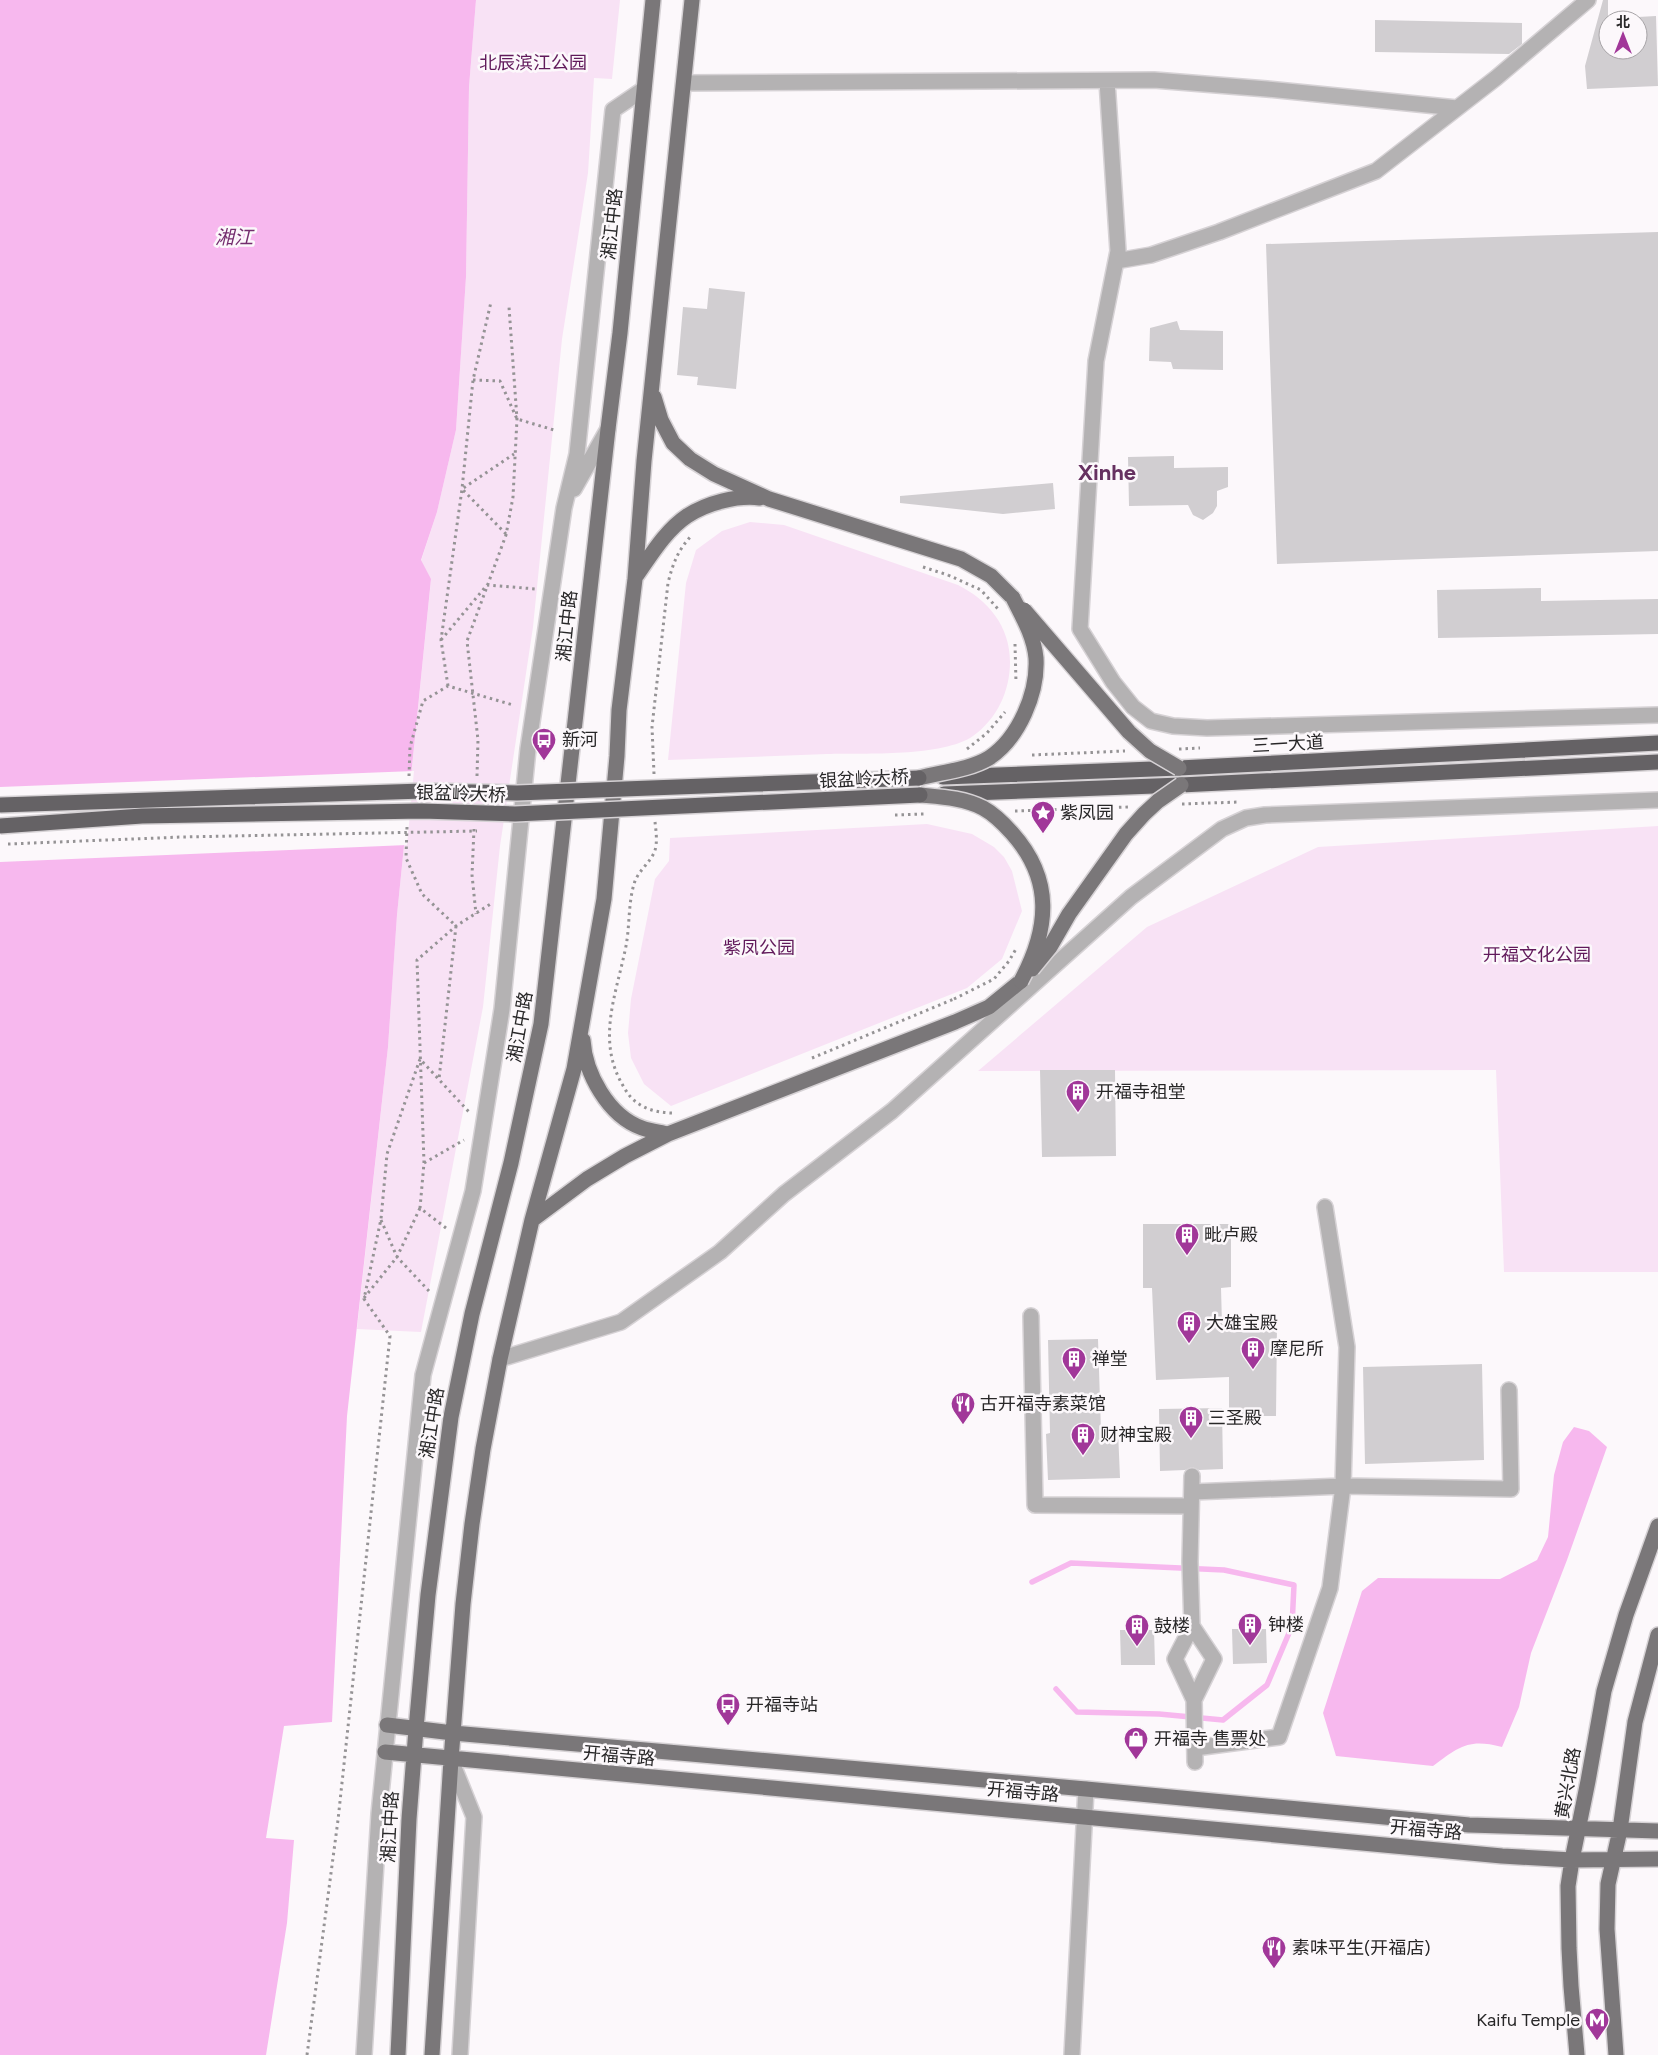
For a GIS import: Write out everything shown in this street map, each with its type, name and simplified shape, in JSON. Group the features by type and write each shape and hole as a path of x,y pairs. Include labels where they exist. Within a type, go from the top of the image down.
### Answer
{"highway":[{"name":"三一大道","path":"919,778 1179,768 1658,743"},
{"name":"三一大道","path":"920,795 1181,785 1658,762"},
{"name":"银盆岭大桥","path":"0,804 423,791 517,793 919,778"},
{"name":"银盆岭大桥","path":"0,826 142,816 422,811 515,814 920,795"}],"main road":[{"name":"湘江中路","path":"398,2055 408,1828 416,1729 428,1595 450,1417 472,1314 511,1163 541,1024 620,333 653,0"},
{"path":"432,2055 450,1760 471,1534 483,1449 500,1359 532,1220 574,1069 604,899 617,756 619,710 635,579 652,389 685,83 692,0"},
{"path":"652,389 662,420 673,443 690,459 714,474 769,499 961,559 992,576 1129,732 1150,751 1179,768"},
{"path":"635,579 653,551 687,516 729,499 746,496 769,499"},
{"path":"919,778 976,764 990,757 1008,739 1020,722 1033,690 1036,657 1032,638 1013,598"},
{"path":"532,1220 587,1179 625,1156 668,1134 955,1022 989,1006 1021,982 1050,947 1070,914 1126,834 1151,808 1181,785"},
{"path":"920,795 961,800 984,808 1002,822 1016,837 1034,864 1039,876 1043,914 1038,942 1032,961 1021,982"},
{"path":"583,1025 584,1055 603,1096 626,1120 641,1128 668,1134"},
{"name":"黄兴北路","path":"1578,2055 1571,1986 1568,1886 1604,1691 1626,1615 1658,1526"},
{"path":"1616,2055 1607,1929 1608,1884 1620,1830 1635,1722 1658,1635"},
{"name":"开福寺路","path":"388,1725 453,1733 1086,1789 1469,1826 1658,1831"},
{"name":"开福寺路","path":"385,1752 450,1760 1502,1856 1572,1860 1658,1860"}],"street":[{"path":"1116,261 1151,255 1219,232 1376,171 1496,78 1588,0"},
{"path":"685,83 1154,80 1457,108"},
{"path":"1107,81 1118,251 1096,361 1080,629 1113,682 1132,707 1151,721 1173,726 1207,728 1658,715"},
{"path":"364,2055 385,1752 424,1375 473,1192 502,1009 527,758 564,508 577,454 613,110 644,88"},
{"path":"564,508 608,429"},
{"path":"500,1359 621,1322 720,1252 784,1194 892,1111 1131,897 1222,829 1246,818 1265,815 1658,800"},
{"path":"1191,1491 1190,1562 1192,1626 1175,1660 1194,1700 1194,1749 1279,1737 1330,1588 1343,1486 1347,1347 1325,1207"},
{"path":"1031,1316 1035,1505 1191,1491 1343,1486 1511,1489 1509,1390"},
{"path":"1192,1626 1214,1659 1194,1700"},
{"path":"450,1760 474,1817 460,2055"},
{"path":"1072,2055 1086,1789"}],"path":[{"path":"448,686 441,640 462,489 473,380 491,302"},
{"path":"471,779 478,778 478,740 467,641 506,534 513,497 517,419 509,307"},
{"path":"473,380 500,381 517,419 554,430"},
{"path":"462,489 514,454"},
{"path":"462,489 506,534"},
{"path":"654,783 652,727 668,583 673,560 694,533"},
{"path":"920,566 948,575 981,590 1003,616"},
{"path":"441,640 487,585"},
{"path":"487,585 552,590"},
{"path":"1012,637 1016,655 1015,687"},
{"path":"409,784 410,747 423,701 448,686 513,705"},
{"path":"965,750 997,724 1008,705"},
{"path":"650,770 660,770"},
{"path":"655,812 655,852 636,881 610,1022 608,1043 611,1061 618,1080 628,1096 657,1113 673,1113 681,1110"},
{"path":"890,815 930,813"},
{"path":"407,821 406,858 422,894 456,926"},
{"path":"650,824 660,824"},
{"path":"475,827 472,875 476,914"},
{"path":"0,844 182,837 480,831"},
{"path":"364,1299 397,1257 420,1208 424,1163 417,960 456,926 492,903"},
{"path":"439,1080 456,926"},
{"path":"807,1060 954,999 994,979 1009,961 1019,942"},
{"path":"420,1059 469,1113"},
{"path":"307,2055 338,1820 390,1336 364,1299 381,1219 387,1154 420,1059"},
{"path":"424,1163 466,1139"},
{"path":"420,1208 449,1230"},
{"path":"381,1219 397,1257 429,1291"}],"green space":[{"name":"北辰滨江公园","path":"476,0 620,0 612,79 594,78 588,173 562,339 533,627 500,846 483,1007 421,1332 357,1329 388,1047 397,915 431,580 421,561 437,512 456,430 466,277 469,87"},
{"path":"750,522 784,525 958,585 979,598 988,606 1001,626 1009,649 1010,662 1005,694 989,721 973,736 960,743 924,751 668,760 686,583 696,550 722,531"},
{"name":"紫凤公园","path":"927,824 972,834 994,847 1004,857 1012,871 1022,911 1002,959 967,988 671,1106 644,1084 631,1058 628,1033 631,999 655,879 669,861 670,838"},
{"name":"开福文化公园","path":"1658,826 1658,1272 1504,1272 1496,1070 978,1071 1147,927 1318,847"}],"water":[{"name":"湘江","path":"0,0 476,0 469,87 466,277 456,430 437,512 421,560 431,579 397,915 388,1047 347,1416 332,1722 284,1726 266,1838 294,1840 287,1923 266,2055 0,2055"},
{"path":"1574,1427 1589,1431 1607,1447 1567,1560 1531,1653 1519,1707 1502,1747 1490,1744 1472,1744 1457,1749 1433,1766 1336,1756 1323,1713 1362,1591 1378,1578 1500,1579 1537,1560 1548,1537 1554,1475 1563,1442"}],"pier":[{"path":"414,771 407,845 0,862 0,787"}],"building":[{"path":"1603,0 1608,0 1608,10 1600,10"},
{"path":"1648,16 1656,16 1658,86 1587,89 1585,66 1598,18 1598,60 1648,60"},
{"path":"1375,20 1522,23 1522,44 1509,54 1375,52"},
{"path":"1658,232 1658,551 1277,564 1266,244"},
{"path":"709,288 745,292 736,389 697,385 698,377 677,375 683,307 707,309"},
{"path":"1177,321 1180,330 1223,331 1223,370 1173,369 1171,362 1149,361 1150,328"},
{"path":"1174,456 1174,468 1228,467 1228,487 1217,491 1217,506 1213,513 1203,520 1193,515 1188,505 1129,506 1128,457"},
{"path":"1053,483 1055,509 1003,514 900,503 900,496"},
{"path":"1541,588 1541,601 1658,599 1658,634 1438,638 1437,590"},
{"name":"开福寺祖堂","path":"1040,1070 1115,1070 1116,1156 1042,1157"},
{"path":"1143,1224 1231,1224 1231,1287 1221,1288 1222,1324 1277,1324 1276,1416 1229,1416 1229,1377 1156,1380 1152,1288 1143,1288"},
{"path":"1098,1339 1101,1432 1118,1431 1120,1478 1048,1480 1046,1434 1050,1433 1048,1340"},
{"path":"1482,1364 1484,1460 1365,1464 1363,1367"},
{"name":"三圣殿","path":"1222,1408 1223,1469 1199,1470 1192,1467 1185,1470 1160,1471 1159,1409"},
{"name":"钟楼","path":"1232,1629 1266,1629 1267,1663 1233,1664"},
{"name":"鼓楼","path":"1120,1630 1154,1630 1155,1665 1121,1665"}],"waterway":[{"path":"1032,1582 1071,1563 1224,1570 1294,1585 1292,1626 1267,1685 1223,1720 1159,1714 1077,1712 1056,1689"}],"place":[{"name":"新河","path":"544,761"},
{"name":"紫凤园","path":"1043,834"},
{"name":"开福寺祖堂","path":"1078,1113"},
{"name":"毗卢殿","path":"1187,1256"},
{"name":"大雄宝殿","path":"1189,1344"},
{"name":"摩尼所","path":"1253,1370"},
{"name":"禅堂","path":"1074,1380"},
{"name":"古开福寺素菜馆","path":"963,1425"},
{"name":"三圣殿","path":"1191,1439"},
{"name":"财神宝殿","path":"1083,1456"},
{"name":"钟楼","path":"1250,1646"},
{"name":"鼓楼","path":"1137,1647"},
{"name":"开福寺站","path":"728,1726"},
{"name":"开福寺 售票处","path":"1136,1760"},
{"name":"素味平生(开福店)","path":"1274,1969"},
{"name":"Kaifu Temple","path":"1597,2041"}],"district":[{"name":"Xinhe","path":"1107,472"}]}
